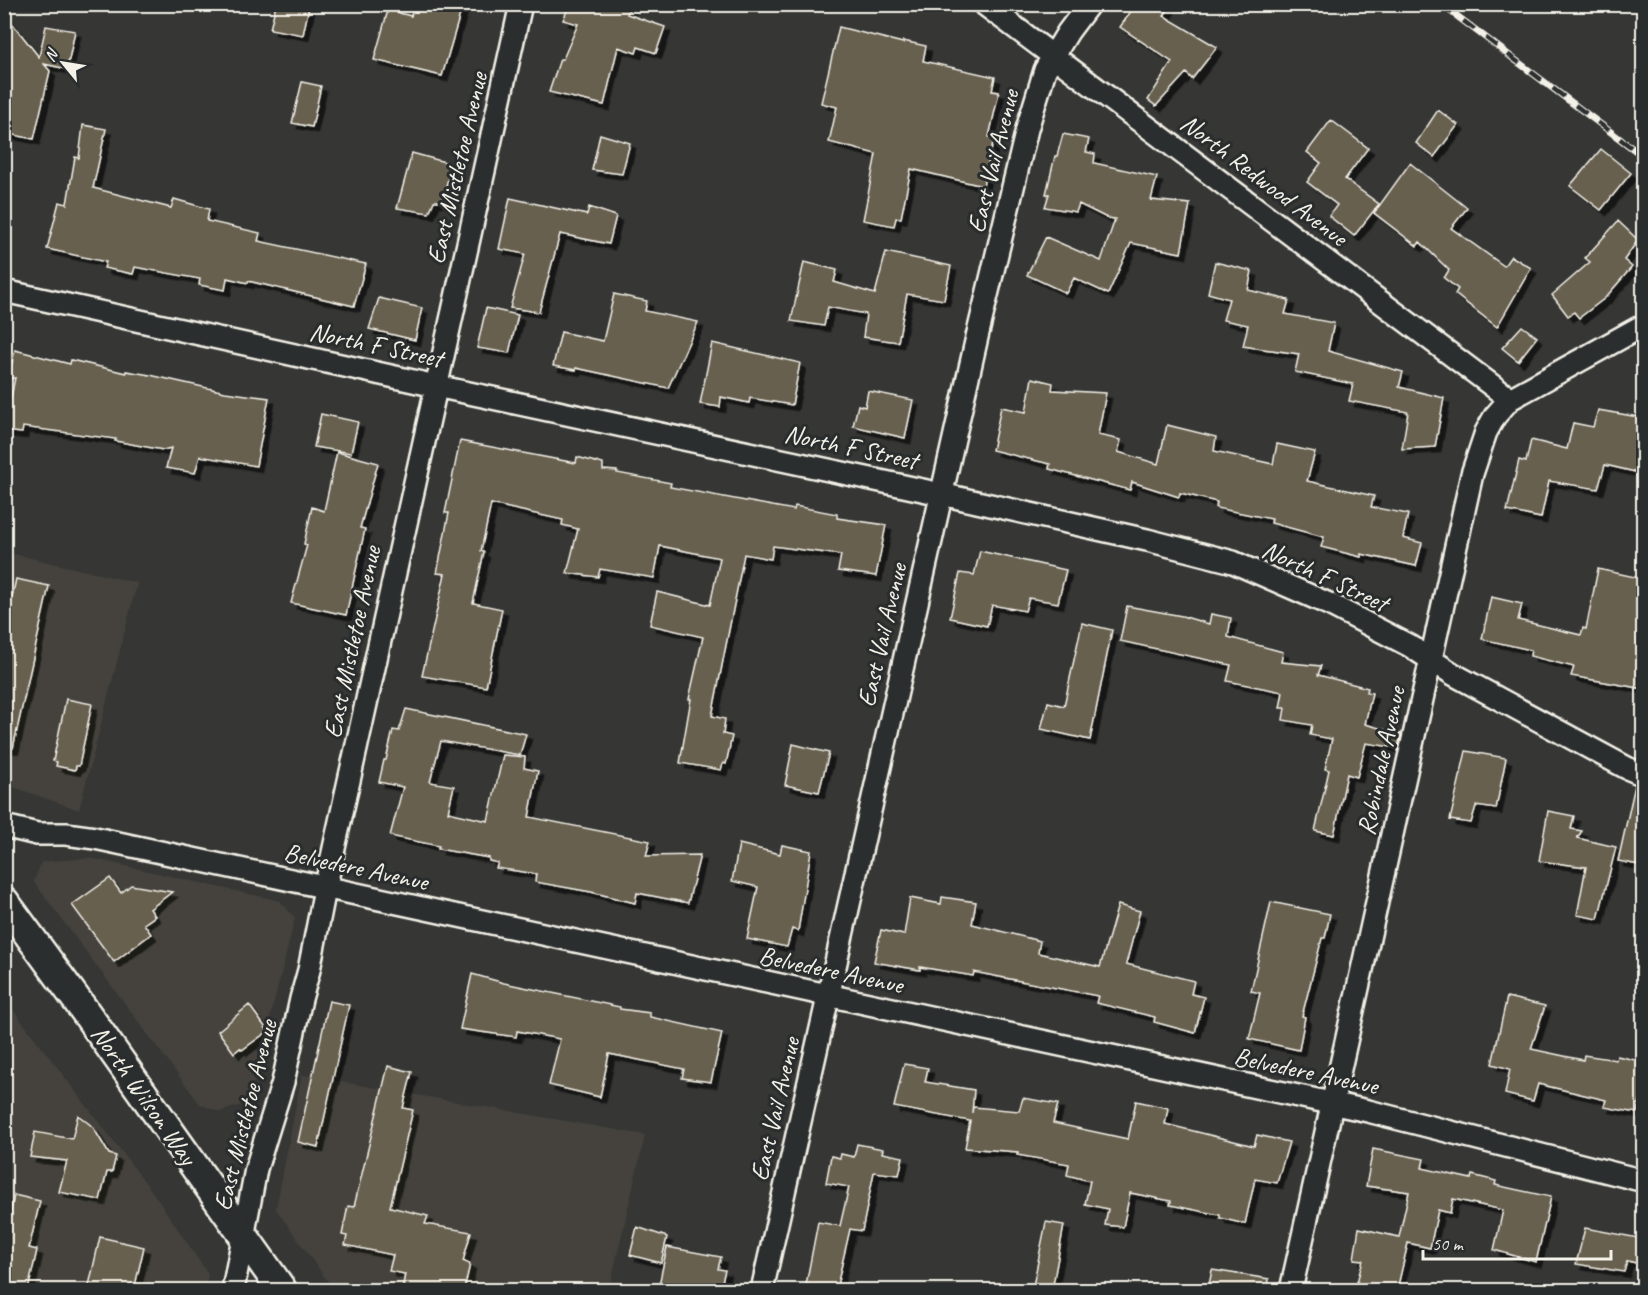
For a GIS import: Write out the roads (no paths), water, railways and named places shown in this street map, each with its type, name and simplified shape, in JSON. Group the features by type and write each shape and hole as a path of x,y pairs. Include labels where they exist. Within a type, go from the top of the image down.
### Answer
{"main road":[{"name":"North Wilson Way","path":"4,901 282,1290"}],"street":[{"name":"East Mistletoe Avenue","path":"233,1290 256,1169 283,1082 309,970 325,888 521,4"},
{"name":"North Redwood Avenue","path":"984,4 1510,399"},
{"name":"East Vail Avenue","path":"762,1290 941,494 1027,129 1045,69 1089,4"},
{"name":"North F Street","path":"4,291 941,494 1147,540 1233,562 1329,604 1410,646 1453,674 1644,775"},
{"name":"Robindale Avenue","path":"1291,1290 1472,474 1486,432 1495,416 1510,399 1644,325"},
{"name":"Belvedere Avenue","path":"4,826 37,834 66,834 95,838 1368,1112 1644,1181"}],"railway":[{"path":"1441,4 1644,157"}]}
